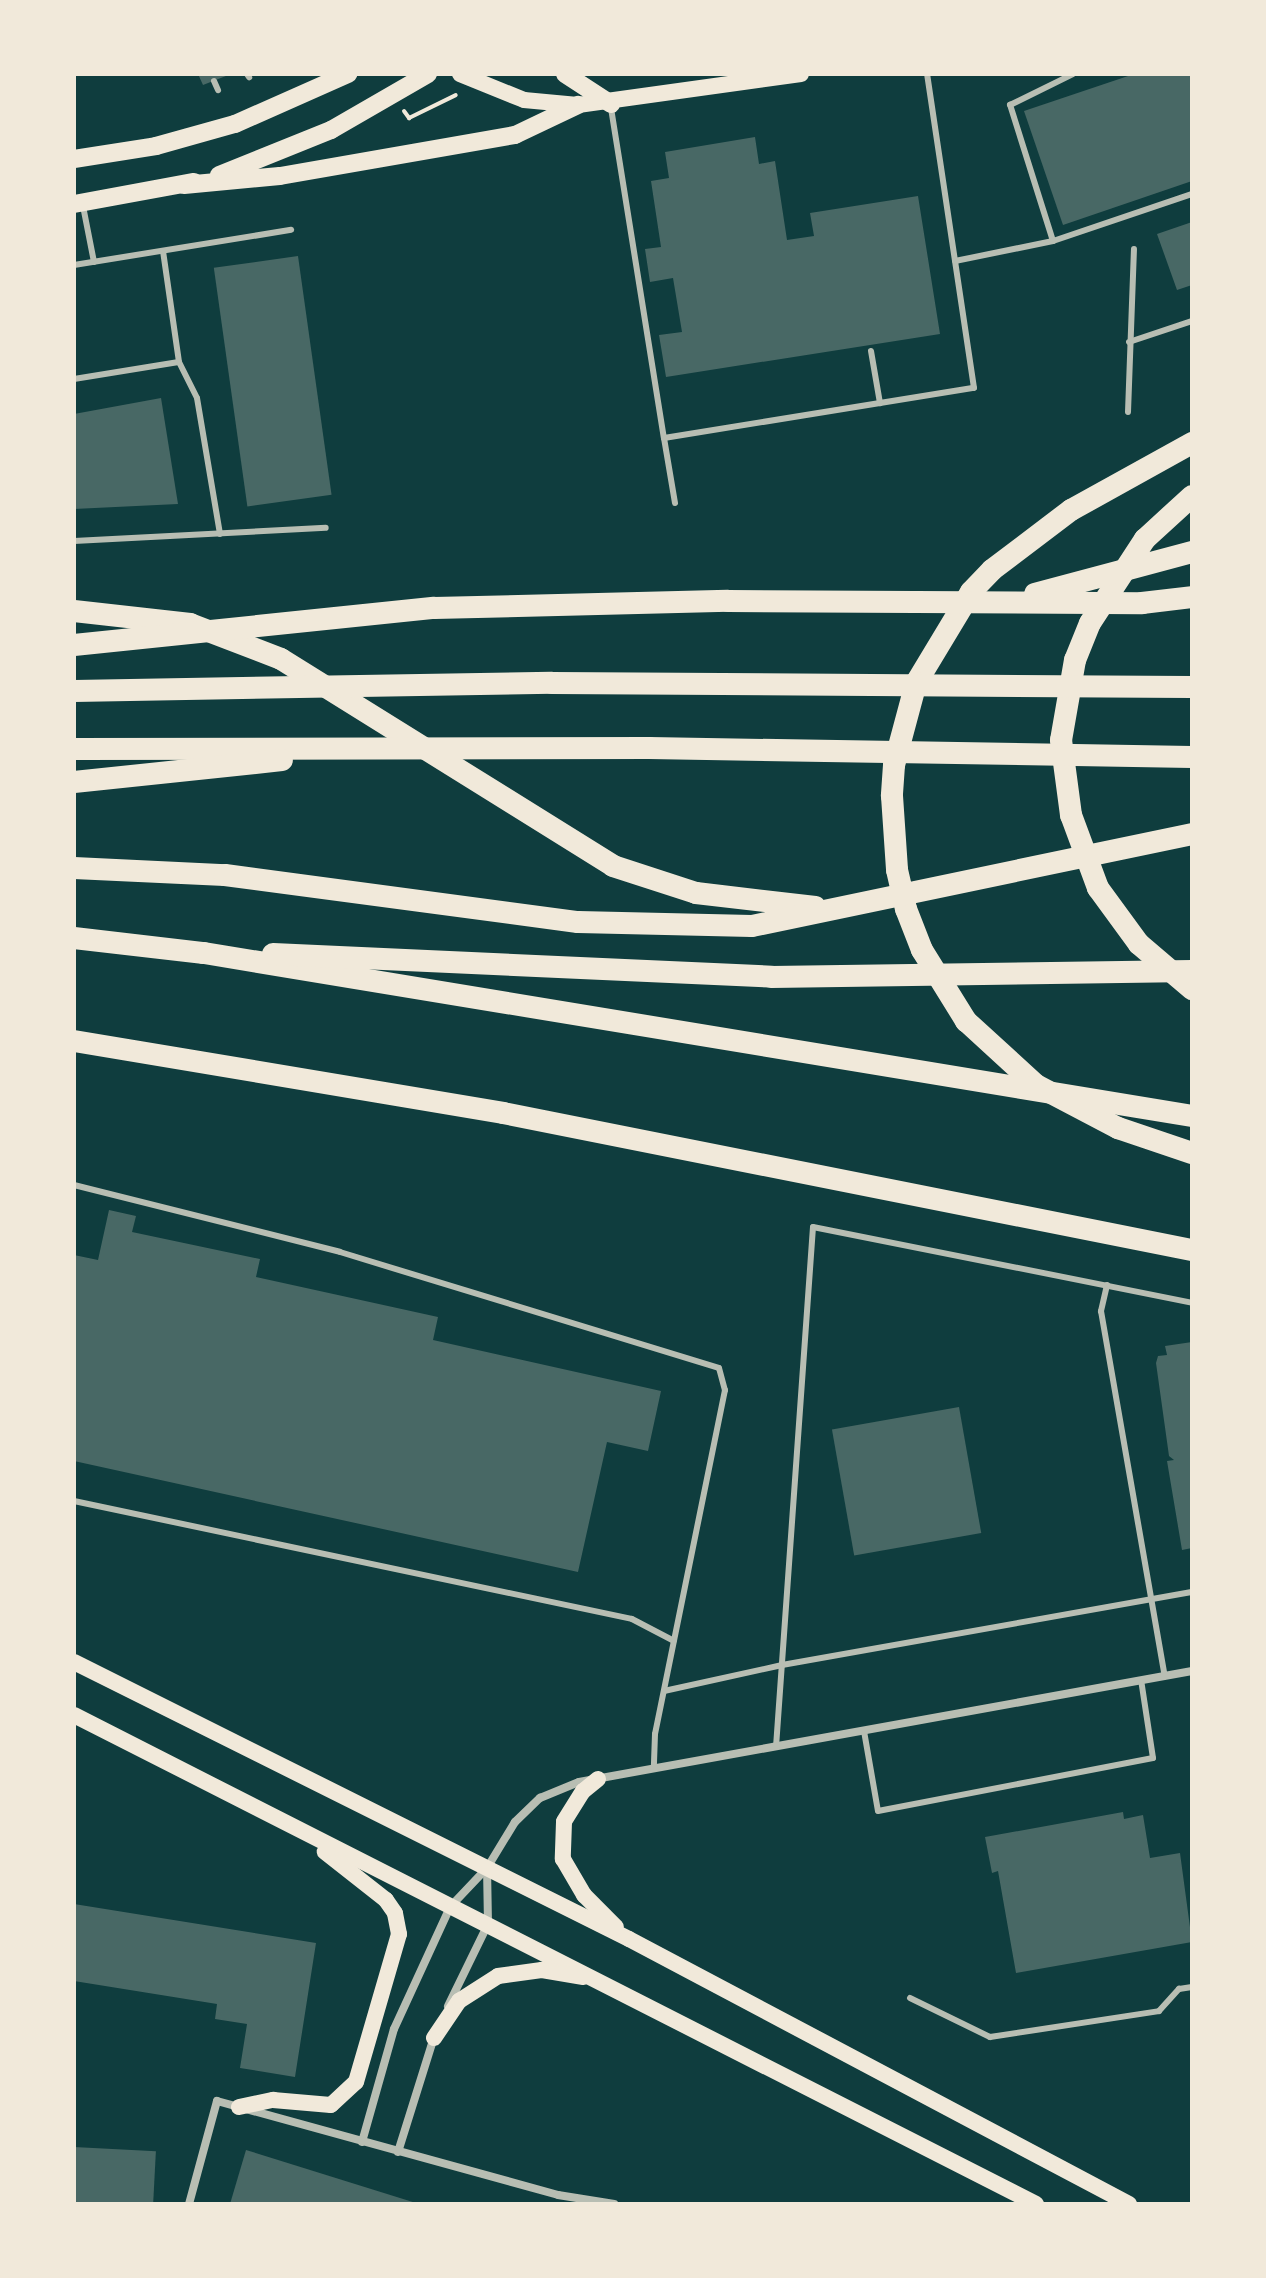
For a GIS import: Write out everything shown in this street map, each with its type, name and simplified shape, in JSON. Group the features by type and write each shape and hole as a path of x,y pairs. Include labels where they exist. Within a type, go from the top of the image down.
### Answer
{"highway":[{"path":"1192,443 1071,510 1004,560 971,592 916,683 897,752 892,796 897,870 906,909 922,950 966,1021 1036,1085 1118,1128 1192,1153"},
{"path":"1192,496 1145,539 1090,623 1075,660 1061,740 1071,815 1098,888 1139,944 1192,989"},
{"path":"1012,599 1192,552"},
{"path":"74,645 434,608 1012,599 1142,603 1192,597"},
{"path":"74,611 118,613 190,624 281,659 556,834 613,866 696,893 797,907 861,907"},
{"path":"74,691 536,683 1192,687"},
{"path":"74,749 382,747 1192,757"},
{"path":"74,782 382,747"},
{"path":"74,868 225,875 456,908 636,925 752,926 861,907 1192,834"},
{"path":"74,938 204,953 1192,1116"},
{"path":"204,953 385,956 771,977 1192,971"},
{"path":"74,1041 503,1113 1192,1250"}],"main road":[{"path":"313,91 325,74"},
{"path":"74,159 193,136 313,91 348,74"},
{"path":"184,185 306,142 428,74"},
{"path":"460,74 524,100 578,105 611,104 799,74"},
{"path":"565,74 611,104"},
{"path":"78,203 184,185 280,176 515,135 578,105"},
{"path":"74,1662 629,1939 1129,2204"},
{"path":"74,1715 450,1907 604,1981 1036,2204"},
{"path":"598,1779 583,1791 564,1822 563,1859 584,1895 629,1939"},
{"path":"239,2107 273,2100 331,2105 346,2095 356,2082 399,1934 395,1913 386,1900 274,1817"},
{"path":"434,2038 459,2001 498,1976 542,1970 604,1981"}],"street":[{"path":"362,2142 394,2029 450,1907 487,1868 528,1807 598,1779 1192,1671"},
{"path":"398,2152 434,2038 488,1924 487,1868"},
{"path":"189,2204 217,2101 558,2195 614,2204"}],"lane":[{"path":"664,438 974,388 927,74"},
{"path":"1053,241 1010,105 1073,74"},
{"path":"214,81 218,90"},
{"path":"611,104 615,157 675,503"},
{"path":"955,261 1053,241 1192,194"},
{"path":"78,203 94,262"},
{"path":"74,265 291,230"},
{"path":"1128,412 1134,249"},
{"path":"163,251 179,362 197,398 220,534"},
{"path":"1129,342 1192,321"},
{"path":"871,351 880,403"},
{"path":"74,379 179,362"},
{"path":"74,541 326,528"},
{"path":"74,1185 340,1252 712,1362 723,1374 725,1390 664,1691 654,1769"},
{"path":"776,1747 813,1227 1192,1303"},
{"path":"1107,1285 1101,1311 1165,1676"},
{"path":"74,1501 632,1619 674,1641"},
{"path":"664,1691 782,1665 1192,1592"},
{"path":"864,1731 878,1811 1153,1758 1141,1680"},
{"path":"910,1998 990,2037 1159,2011 1179,1989 1192,1987"}],"path":[{"path":"409,118 456,95"},
{"path":"400,107 412,128"}],"building":[{"path":"198,74 231,74 203,85"},
{"path":"1134,74 1192,74 1192,181 1063,225 1024,111"},
{"path":"755,137 759,164 775,161 787,240 814,236 810,213 918,196 940,334 666,377 659,335 682,332 673,278 650,282 645,249 661,247 651,181 669,178 665,152"},
{"path":"1192,222 1192,285 1177,290 1157,234"},
{"path":"298,256 332,495 247,506 214,268"},
{"path":"161,398 178,504 74,509 74,414"},
{"path":"109,1210 136,1216 132,1232 260,1259 256,1277 438,1317 433,1340 661,1391 648,1451 607,1442 578,1572 74,1461 74,1255 98,1260"},
{"path":"1192,1342 1192,1548 1182,1550 1167,1461 1174,1460 1169,1456 1156,1363 1158,1356 1167,1355 1165,1346"},
{"path":"959,1407 981,1533 854,1555 832,1429"},
{"path":"1123,1812 1124,1819 1143,1815 1150,1858 1180,1853 1192,1942 1016,1973 998,1871 992,1873 985,1837"},
{"path":"74,1904 316,1943 295,2077 240,2068 247,2024 215,2019 217,2004 74,1981"},
{"path":"74,2147 156,2151 153,2204 74,2204"},
{"path":"246,2150 416,2203 416,2204 230,2204"}]}
